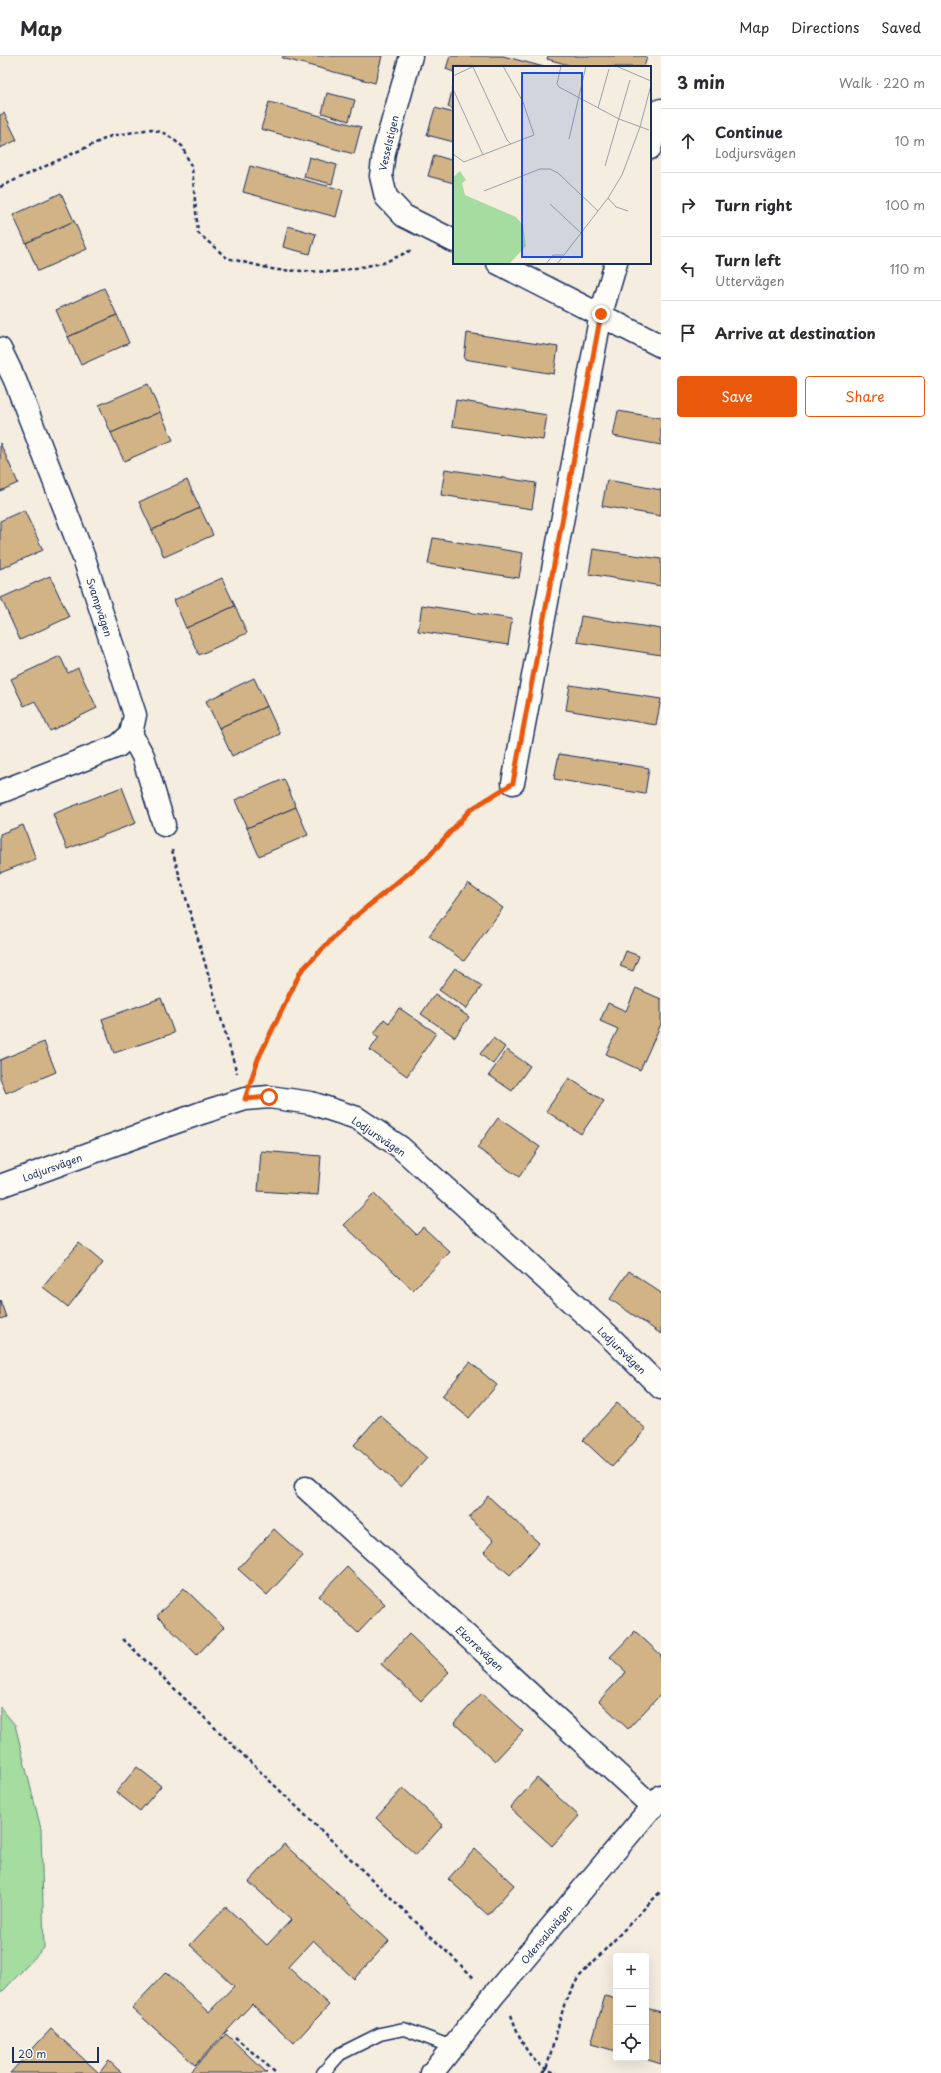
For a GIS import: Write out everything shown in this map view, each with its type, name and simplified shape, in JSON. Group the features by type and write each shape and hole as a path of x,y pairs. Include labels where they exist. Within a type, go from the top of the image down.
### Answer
{"street":[{"name":"Vesselstigen","path":"411,56 384,152 380,176 386,197 404,216 449,239"},
{"path":"651,145 661,110"},
{"path":"500,264 601,314 661,346"},
{"path":"513,783 601,314 616,264"},
{"name":"Svampvägen","path":"0,349 15,380 84,558 135,715 131,734"},
{"path":"0,792 118,746 131,734 143,756 164,825"},
{"name":"Lodjursvägen","path":"0,1186 201,1113 245,1099 269,1097 311,1103 357,1118 400,1147 610,1337 661,1388"},
{"name":"Ekorrevägen","path":"306,1488 657,1801"},
{"name":"Odensalavägen","path":"432,2073 493,1996 657,1801"}],"lane":[{"path":"322,2073 340,2054 380,2034 404,2029 452,2047"}],"path":[{"path":"0,187 112,136 151,129 166,134 182,146 192,168 198,233 227,258 276,270 334,272 383,263 449,239"},
{"path":"245,1099 258,1059 301,971 350,921 428,857 470,810 513,783"},
{"path":"164,825 245,1099"},
{"path":"123,1639 509,2011 522,2045 546,2070 557,2073"},
{"path":"542,2073 546,2070 565,2002 578,1978 661,1890"},
{"path":"235,2037 276,2073"}],"green space":[{"path":"0,1707 15,1725 41,1829 44,1948 0,1994"}],"building":[{"path":"283,56 382,56 375,83 282,58"},
{"path":"450,56 503,56 540,66 453,66 453,72 446,69"},
{"path":"548,56 647,57 644,66 572,66 547,59"},
{"path":"453,87 453,109 448,107"},
{"path":"327,93 355,100 349,121 322,113"},
{"path":"269,102 361,127 354,154 261,129"},
{"path":"435,108 453,113 453,142 427,135"},
{"path":"4,113 17,140 0,148 0,115"},
{"path":"434,155 453,161 453,183 428,176"},
{"path":"309,157 337,165 332,184 304,177"},
{"path":"250,166 343,190 336,217 243,192"},
{"path":"61,193 74,221 26,243 13,215"},
{"path":"74,221 87,249 38,271 26,243"},
{"path":"288,226 316,234 310,254 283,247"},
{"path":"104,288 117,315 68,337 56,310"},
{"path":"117,315 129,343 81,365 68,337"},
{"path":"467,333 558,347 554,374 464,359"},
{"path":"148,384 160,412 111,433 99,405"},
{"path":"456,400 547,415 543,440 452,426"},
{"path":"618,411 661,418 661,445 613,436"},
{"path":"160,412 173,440 124,461 111,433"},
{"path":"0,443 18,483 0,491"},
{"path":"445,469 536,483 532,509 441,495"},
{"path":"187,480 200,508 152,530 139,502"},
{"path":"607,480 661,490 661,516 602,506"},
{"path":"200,508 213,535 164,557 152,530"},
{"path":"24,510 43,550 0,569 0,521"},
{"path":"433,538 523,553 519,578 428,564"},
{"path":"593,549 661,559 661,586 589,574"},
{"path":"50,576 69,617 20,640 1,598"},
{"path":"222,578 235,606 186,628 174,600"},
{"path":"422,605 512,619 508,645 418,631"},
{"path":"235,606 247,633 199,655 186,628"},
{"path":"581,616 661,629 661,655 577,642"},
{"path":"60,656 68,673 78,668 97,708 50,731 35,701 24,706 11,679"},
{"path":"254,678 267,706 219,728 206,701"},
{"path":"570,685 661,699 656,725 566,710"},
{"path":"267,706 280,734 232,756 219,728"},
{"path":"559,754 649,768 645,794 554,779"},
{"path":"284,779 296,807 247,828 235,800"},
{"path":"122,787 136,823 67,849 53,814"},
{"path":"296,807 308,835 259,856 247,828"},
{"path":"23,825 36,859 0,873 0,834"},
{"path":"468,883 503,908 464,961 429,936"},
{"path":"626,951 639,956 633,971 620,966"},
{"path":"455,968 482,986 466,1009 439,990"},
{"path":"636,988 661,999 661,1024 640,1070 606,1054 618,1029 600,1021 608,1003 626,1011"},
{"path":"435,994 469,1017 455,1037 421,1014"},
{"path":"161,998 174,1033 114,1053 102,1019"},
{"path":"399,1008 436,1033 407,1076 370,1050 379,1037 374,1034 384,1019 389,1023"},
{"path":"493,1038 505,1047 493,1064 480,1054"},
{"path":"44,1042 56,1072 6,1093 0,1078 0,1060"},
{"path":"507,1050 530,1066 512,1091 489,1075"},
{"path":"569,1078 604,1101 581,1134 546,1111"},
{"path":"498,1118 540,1147 519,1177 477,1148"},
{"path":"261,1151 321,1156 318,1195 258,1191"},
{"path":"374,1194 416,1234 423,1227 450,1252 413,1290 344,1225"},
{"path":"79,1243 103,1263 68,1307 43,1287"},
{"path":"629,1271 661,1293 661,1334 610,1299"},
{"path":"0,1300 6,1317 0,1319"},
{"path":"470,1362 497,1385 469,1418 442,1396"},
{"path":"617,1403 646,1429 612,1467 583,1440"},
{"path":"380,1415 427,1458 401,1487 354,1445"},
{"path":"488,1496 539,1543 510,1575 484,1552 494,1540 469,1518"},
{"path":"274,1529 303,1556 267,1595 238,1569"},
{"path":"347,1567 385,1604 358,1633 319,1596"},
{"path":"184,1588 224,1627 197,1655 157,1616"},
{"path":"635,1631 661,1655 661,1694 628,1729 599,1701 626,1672 610,1657"},
{"path":"409,1634 449,1672 421,1701 381,1664"},
{"path":"482,1693 523,1731 495,1761 454,1723"},
{"path":"137,1767 161,1786 140,1811 116,1792"},
{"path":"537,1778 579,1816 552,1846 510,1808"},
{"path":"403,1788 443,1825 416,1855 376,1818"},
{"path":"284,1844 389,1941 354,1979 313,1940 288,1967 329,2005 294,2043 252,2004 195,2065 132,2008 166,1972 209,2012 234,1986 190,1945 226,1907 267,1945 291,1920 249,1882"},
{"path":"475,1849 514,1885 488,1915 448,1879"},
{"path":"605,1996 613,1998 613,2050 591,2044"},
{"path":"649,2009 661,2012 661,2064 649,2060"},
{"path":"51,2029 99,2073 10,2073"},
{"path":"226,2034 267,2073 189,2073"},
{"path":"109,2061 122,2073 99,2073"}],"route":[{"path":"269,1097 245,1099 258,1059 301,971 350,921 428,857 470,810 513,783 601,314"}]}
